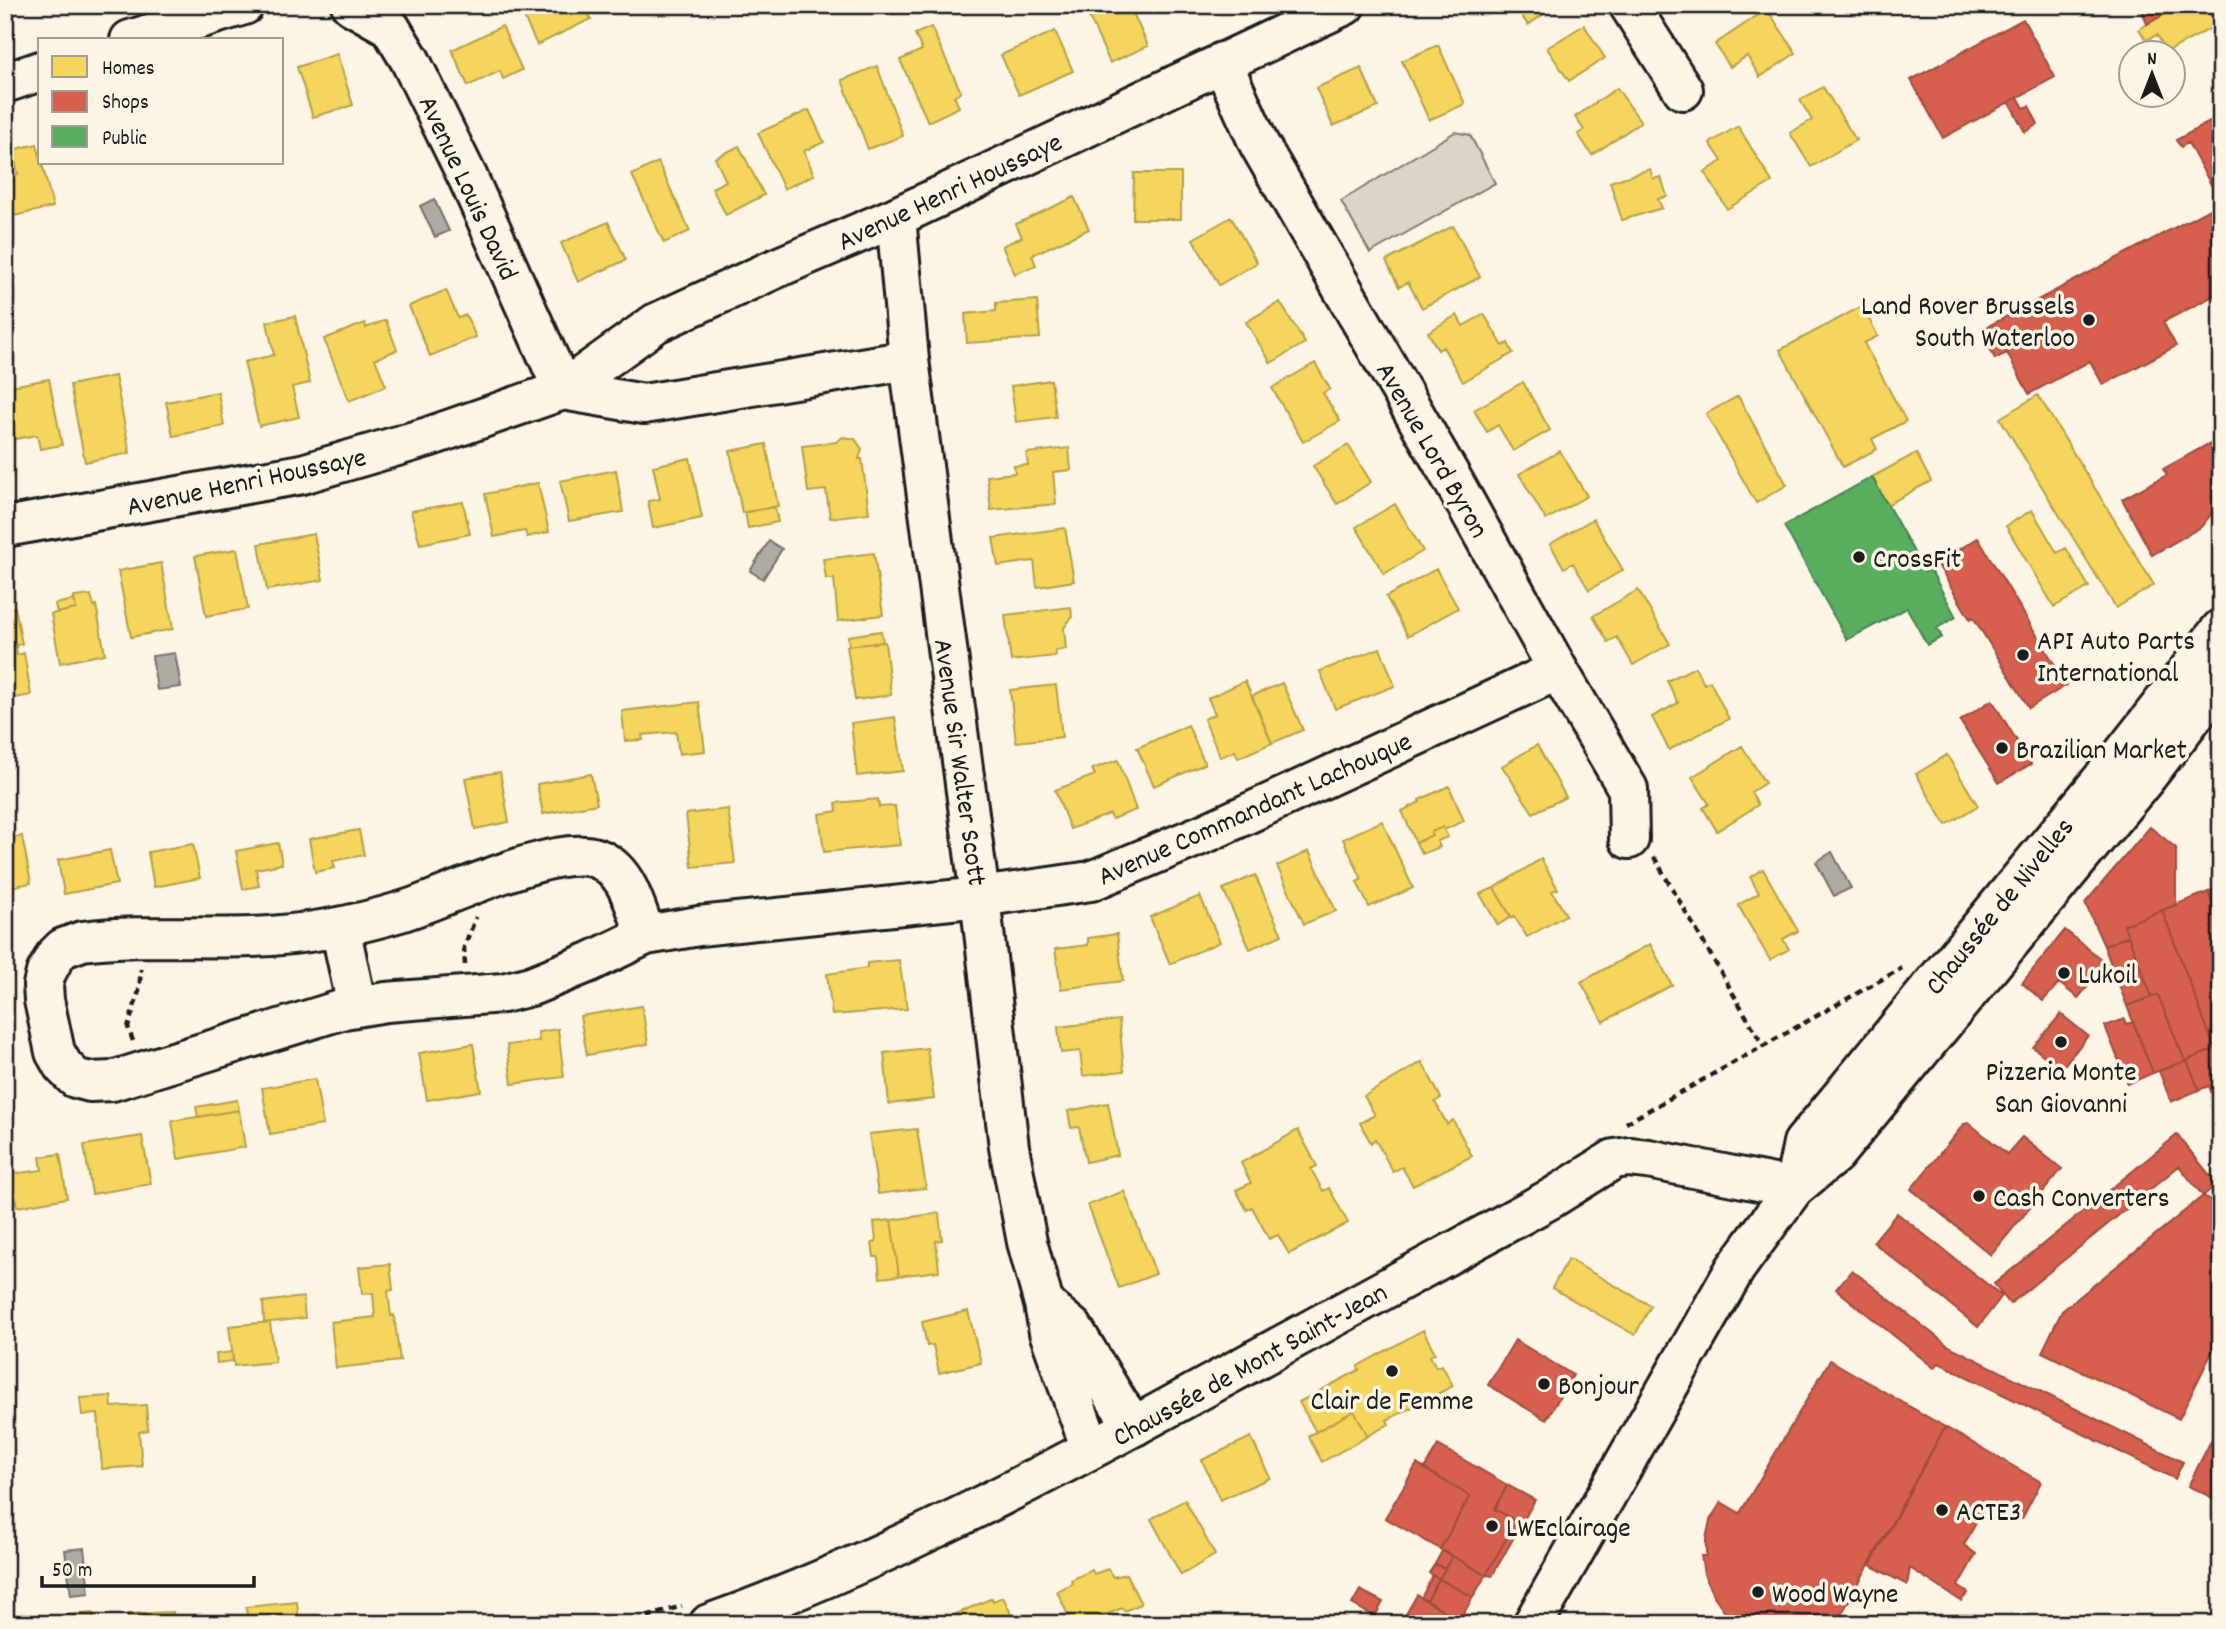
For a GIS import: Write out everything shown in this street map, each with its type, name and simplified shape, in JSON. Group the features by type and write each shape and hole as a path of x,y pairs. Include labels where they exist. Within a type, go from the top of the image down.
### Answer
{"street":[{"path":"137,38 244,5"},
{"name":"Avenue Louis David","path":"351,5 399,16 415,69 468,178 563,390"},
{"name":"Avenue Henri Houssaye","path":"5,527 302,474 428,438 563,390 656,323 896,217 1345,5"},
{"path":"1629,5 1683,90"},
{"name":"Avenue Lord Byron","path":"1222,62 1259,144 1628,789 1629,839"},
{"path":"5,83 38,72"},
{"name":"Avenue Sir Walter Scott","path":"896,217 909,360 980,897 1009,1147 1027,1242 1049,1332 1091,1450"},
{"name":"Avenue Henri Houssaye","path":"563,390 644,404 909,360"},
{"name":"Chaussée de Nivelles","path":"1794,1188 1803,1143 2119,759 2221,629"},
{"name":"Avenue Commandant Lachouque","path":"646,935 622,878 606,863 596,858 573,854 518,868 370,921 312,932 253,937 94,939 73,943 55,956 49,965 43,985 55,1052 68,1072 82,1080 100,1083 357,1007 386,1002 503,993 531,986 646,935 699,926 980,897 1091,881 1208,832 1558,670"},
{"name":"Chaussée de Nivelles","path":"1540,1622 1735,1269 1794,1188 1835,1154 2144,780 2221,680"},
{"path":"340,927 357,1007"},
{"name":"Chaussée de Mont Saint-Jean","path":"698,1614 856,1565 980,1507 1091,1450 1552,1198 1614,1159 1648,1159 1794,1188"},
{"path":"1044,1304 1073,1328 1135,1426"}],"path":[{"path":"1629,839 1656,859 1764,1047"},
{"path":"468,995 464,947 477,907 472,885"},
{"path":"140,938 142,980 128,1027 143,1072"},
{"path":"1623,1124 1909,964"},
{"path":"624,1624 698,1614"}],"shaded area":[{"path":"1455,132 1470,135 1495,183 1370,253 1341,201"},
{"path":"434,199 449,231 435,237 420,206"},
{"path":"769,541 782,549 763,579 750,571"},
{"path":"175,653 181,687 157,690 152,656"},
{"path":"1832,852 1851,888 1834,896 1816,862"},
{"path":"84,1548 89,1593 71,1595 65,1550"}],"building: Homes":[{"path":"5,5 9,5 12,23 5,25"},
{"path":"518,5 585,5 591,19 537,45"},
{"path":"1149,5 1133,13 1148,46 1110,63 1084,6"},
{"path":"1197,5 1213,5 1199,11"},
{"path":"1514,5 1557,5 1528,25"},
{"path":"2181,5 2221,5 2221,23 2188,41 2188,38 2159,38 2157,35 2145,38 2139,29"},
{"path":"1767,9 1796,53 1760,77 1747,56 1730,67 1715,44"},
{"path":"1584,25 1605,58 1569,81 1547,48"},
{"path":"502,26 522,70 503,79 500,71 468,86 452,50"},
{"path":"931,27 961,92 954,96 959,107 928,122 900,60 922,50 915,34"},
{"path":"1055,31 1073,71 1019,95 1001,55"},
{"path":"1438,45 1465,104 1429,120 1402,61"},
{"path":"337,54 353,105 313,117 297,67"},
{"path":"877,66 903,136 868,149 842,80"},
{"path":"1361,68 1378,107 1333,126 1316,88"},
{"path":"1823,87 1856,140 1811,167 1790,133 1812,120 1800,100"},
{"path":"1617,88 1641,122 1592,155 1578,134 1584,130 1575,117"},
{"path":"809,110 824,142 804,151 814,175 784,189 758,133"},
{"path":"1738,126 1772,182 1727,209 1705,172 1722,161 1710,143"},
{"path":"37,144 38,164 42,164 53,207 5,218 5,177 18,174 12,150"},
{"path":"739,146 764,195 726,215 712,188 726,181 715,158"},
{"path":"658,162 690,231 664,243 632,175"},
{"path":"1650,169 1653,179 1661,177 1667,196 1658,199 1662,208 1622,220 1610,182"},
{"path":"1134,173 1181,173 1181,219 1133,219"},
{"path":"1074,197 1089,229 1032,255 1036,265 1015,274 1002,246 1022,237 1016,224"},
{"path":"1231,217 1257,263 1219,285 1193,239"},
{"path":"608,222 626,260 578,282 561,243"},
{"path":"1453,226 1480,277 1422,308 1408,282 1399,287 1386,261"},
{"path":"446,290 458,318 466,315 476,337 430,356 409,306"},
{"path":"1037,300 1040,338 967,343 965,314 996,311 996,303"},
{"path":"1280,302 1305,343 1271,363 1246,322"},
{"path":"1862,306 1878,336 1864,343 1906,421 1872,439 1877,449 1843,467 1780,350"},
{"path":"1484,314 1503,346 1508,343 1513,353 1463,382 1443,347 1438,350 1428,332 1457,315 1463,326"},
{"path":"295,316 310,383 292,387 299,417 259,426 244,362 274,355 267,322"},
{"path":"386,320 397,350 375,359 386,386 349,401 324,339 365,323 366,328"},
{"path":"1315,363 1330,389 1323,393 1340,421 1303,442 1272,388"},
{"path":"115,376 130,453 85,462 70,385"},
{"path":"49,379 62,445 40,449 37,435 15,439 6,387"},
{"path":"1051,380 1056,417 1016,422 1011,386"},
{"path":"1523,382 1550,430 1513,451 1498,425 1487,432 1474,410"},
{"path":"218,392 224,426 173,436 166,402"},
{"path":"2038,395 2154,585 2116,608 2000,418"},
{"path":"1738,396 1787,485 1756,503 1706,414"},
{"path":"843,437 855,439 862,449 859,459 862,459 869,513 830,518 826,490 808,492 802,446 836,442"},
{"path":"766,444 778,506 742,513 730,451"},
{"path":"1348,445 1371,482 1337,504 1313,466"},
{"path":"1069,448 1071,470 1053,472 1056,504 991,510 987,476 1015,473 1014,466 1028,465 1026,453"},
{"path":"1560,451 1587,496 1546,520 1519,474"},
{"path":"1916,453 1931,481 1887,505 1872,477"},
{"path":"690,458 702,518 653,528 648,501 660,499 653,466"},
{"path":"616,470 623,512 569,521 560,481"},
{"path":"538,483 549,532 527,537 525,531 494,537 485,494"},
{"path":"463,502 470,534 420,544 411,511"},
{"path":"1395,504 1423,551 1384,574 1356,527"},
{"path":"775,507 778,522 748,528 745,512"},
{"path":"2032,510 2057,553 2066,548 2089,587 2054,607 2006,526"},
{"path":"1593,519 1623,570 1589,590 1573,563 1564,568 1550,544"},
{"path":"1065,528 1074,581 1037,587 1034,561 998,566 993,538"},
{"path":"314,534 323,580 267,590 259,544"},
{"path":"237,549 248,609 206,616 195,556"},
{"path":"874,553 883,615 838,621 834,579 826,579 823,559"},
{"path":"161,563 173,629 131,637 118,571"},
{"path":"1436,569 1458,608 1408,636 1386,597"},
{"path":"1638,590 1670,644 1633,665 1617,637 1608,642 1593,616"},
{"path":"91,595 94,606 96,605 105,654 60,663 51,614 76,609 74,597"},
{"path":"74,600 76,609 57,613 55,604"},
{"path":"15,607 22,644 16,645 17,655 24,653 31,695 5,700 5,609"},
{"path":"1071,607 1072,617 1064,628 1066,649 1055,651 1056,656 1011,661 1005,615"},
{"path":"881,631 883,642 849,646 848,636"},
{"path":"885,642 891,695 855,700 847,646"},
{"path":"1380,648 1395,686 1335,709 1320,671"},
{"path":"1695,667 1704,684 1710,681 1729,719 1669,750 1652,717 1678,703 1667,681"},
{"path":"1245,681 1272,743 1238,758 1235,751 1220,757 1204,719 1215,714 1208,698"},
{"path":"1282,683 1303,730 1272,743 1252,696"},
{"path":"1056,685 1062,737 1016,742 1010,690"},
{"path":"699,702 705,751 679,754 676,732 642,735 643,740 625,741 622,711"},
{"path":"895,717 903,771 857,776 851,723"},
{"path":"1188,725 1205,764 1154,786 1137,748"},
{"path":"1537,745 1566,797 1533,813 1502,766"},
{"path":"1742,746 1765,783 1751,792 1758,805 1717,831 1703,808 1709,804 1692,777"},
{"path":"1947,755 1978,806 1946,825 1916,774"},
{"path":"1118,760 1136,810 1112,819 1110,814 1070,829 1055,790 1095,775 1092,769"},
{"path":"500,772 509,822 475,829 465,778"},
{"path":"591,774 597,804 543,814 537,784"},
{"path":"1449,786 1464,821 1444,830 1443,827 1431,832 1432,835 1416,843 1402,811"},
{"path":"878,799 879,807 895,806 900,845 824,852 819,814 837,811 836,803"},
{"path":"728,809 735,863 692,867 686,814"},
{"path":"1382,821 1413,888 1369,907 1357,882 1362,879 1343,839"},
{"path":"1443,827 1448,837 1437,841 1440,847 1422,854 1416,843"},
{"path":"359,830 364,855 333,861 335,868 315,872 309,839"},
{"path":"22,836 31,883 5,888 5,840"},
{"path":"278,843 282,864 256,869 259,886 243,889 236,851"},
{"path":"193,844 200,878 154,887 148,852"},
{"path":"110,850 117,884 64,894 58,860"},
{"path":"1309,851 1336,911 1304,924 1277,866"},
{"path":"1541,859 1558,889 1552,891 1566,915 1527,937 1494,888"},
{"path":"1763,869 1798,931 1783,939 1789,949 1770,960 1738,905 1759,893 1750,877"},
{"path":"1255,875 1282,935 1250,949 1223,889"},
{"path":"1494,888 1511,917 1498,925 1480,894"},
{"path":"1200,896 1220,942 1170,964 1150,917"},
{"path":"1117,934 1123,981 1061,989 1055,949 1088,945 1088,938"},
{"path":"1650,944 1672,985 1603,1022 1581,982"},
{"path":"899,960 907,1009 832,1015 827,974 867,968 867,963"},
{"path":"642,1006 648,1044 587,1055 580,1016"},
{"path":"1119,1020 1124,1071 1083,1076 1080,1051 1061,1053 1058,1027"},
{"path":"558,1029 564,1077 512,1084 507,1045 539,1041 538,1032"},
{"path":"473,1044 481,1091 427,1100 419,1053"},
{"path":"927,1048 934,1099 889,1104 884,1053"},
{"path":"1422,1062 1441,1098 1435,1102 1447,1124 1453,1120 1472,1156 1413,1186 1402,1167 1393,1172 1375,1139 1371,1143 1360,1123 1375,1115 1364,1096"},
{"path":"315,1079 323,1125 270,1134 262,1088"},
{"path":"237,1100 239,1110 198,1117 196,1107"},
{"path":"1108,1103 1118,1155 1086,1162 1079,1127 1071,1128 1068,1111"},
{"path":"239,1110 245,1147 178,1159 172,1121"},
{"path":"917,1129 926,1188 878,1194 869,1134"},
{"path":"1298,1130 1317,1166 1311,1169 1323,1191 1329,1188 1348,1223 1289,1254 1278,1235 1269,1239 1252,1207 1247,1210 1236,1190 1251,1183 1241,1163"},
{"path":"142,1136 151,1184 92,1194 84,1145"},
{"path":"60,1154 67,1198 17,1207 11,1174 42,1170 40,1157"},
{"path":"1124,1191 1156,1274 1119,1288 1088,1205"},
{"path":"939,1213 942,1240 936,1241 939,1271 899,1276 891,1220"},
{"path":"891,1220 899,1276 880,1278 878,1257 874,1257 872,1243 876,1242 874,1222"},
{"path":"1568,1259 1651,1306 1635,1335 1552,1288"},
{"path":"390,1264 393,1290 388,1291 400,1361 336,1368 331,1322 375,1317 373,1293 362,1294 359,1267"},
{"path":"303,1297 305,1318 264,1323 263,1302"},
{"path":"968,1311 981,1363 939,1373 933,1345 927,1346 922,1322"},
{"path":"270,1322 275,1362 234,1366 229,1326"},
{"path":"1423,1330 1435,1353 1430,1356 1436,1367 1442,1365 1453,1386 1387,1420 1389,1424 1368,1436 1354,1411 1316,1432 1299,1402 1359,1370 1358,1366"},
{"path":"232,1352 233,1361 217,1363 216,1354"},
{"path":"111,1396 112,1407 146,1405 148,1430 139,1432 142,1466 102,1469 98,1414 82,1415 80,1398"},
{"path":"1354,1411 1368,1436 1322,1462 1308,1436"},
{"path":"1251,1437 1270,1478 1220,1500 1202,1460"},
{"path":"1185,1500 1215,1555 1181,1575 1151,1519"},
{"path":"1108,1569 1113,1577 1126,1574 1141,1604 1124,1611 1122,1608 1085,1624 1072,1624 1057,1591 1072,1584 1071,1580 1092,1570 1094,1574"},
{"path":"1003,1597 1016,1624 961,1624 956,1614 992,1598 993,1601"},
{"path":"297,1602 299,1624 248,1624 246,1607"},
{"path":"173,1612 174,1624 128,1624 128,1614"},
{"path":"93,1613 94,1624 37,1624 37,1621 57,1619 57,1616"}],"building: Shops":[{"path":"2140,5 2181,5 2147,24"},
{"path":"2023,19 2055,77 1943,138 1911,80"},
{"path":"2018,97 2024,108 2029,106 2038,124 2025,132 2009,102"},
{"path":"2221,116 2221,188 2214,190 2188,143 2181,147 2176,140"},
{"path":"2221,203 2221,292 2163,322 2176,346 2103,385 2090,361 2029,394 2007,353 1995,359 1981,330"},
{"path":"2221,437 2221,502 2201,527 2152,555 2122,499 2167,475 2163,469"},
{"path":"1978,538 2067,685 2029,708 1973,617 1970,619 1937,563"},
{"path":"1992,700 2031,764 1999,783 1960,721"},
{"path":"2150,827 2176,848 2176,905 2124,925 2128,936 2104,946 2085,903"},
{"path":"2221,887 2221,925 2208,892"},
{"path":"2208,892 2221,925 2221,1047 2215,1049 2162,910"},
{"path":"2162,910 2215,1049 2185,1061 2158,995 2152,997 2124,925"},
{"name":"Lukoil","path":"2065,930 2107,964 2078,998 2059,983 2043,1001 2022,983"},
{"path":"2128,936 2152,997 2127,1006 2104,946"},
{"path":"2158,995 2185,1061 2153,1073 2127,1006"},
{"name":"Pizzeria Monte San Giovanni","path":"2061,1014 2088,1036 2061,1069 2033,1047"},
{"path":"2125,1019 2127,1024 2133,1022 2153,1073 2128,1084 2105,1026"},
{"path":"2221,1047 2221,1117 2209,1086 2199,1090 2187,1060"},
{"path":"2187,1060 2199,1090 2171,1102 2159,1071"},
{"name":"Cash Converters","path":"1969,1123 2007,1154 2022,1137 2062,1169 1991,1255 1911,1189 1964,1124"},
{"path":"2177,1135 2217,1184 2203,1196 2179,1166 2010,1304 1994,1284"},
{"path":"2203,1196 2221,1205 2221,1334 2179,1419 2042,1352 2062,1311"},
{"path":"1897,1213 2002,1296 1978,1327 1873,1242"},
{"path":"1852,1270 1947,1345 2183,1462 2175,1479 1939,1363 1934,1368 1836,1289"},
{"path":"1515,1340 1573,1375 1546,1420 1488,1385"},
{"path":"1830,1360 1945,1427 1836,1624 1740,1624 1728,1616 1714,1596 1704,1574 1701,1556 1706,1556 1710,1520 1721,1502 1740,1513"},
{"path":"2221,1421 2221,1502 2188,1486"},
{"name":"ACTE3","path":"1945,1427 2041,1482 2022,1519 1988,1501 1964,1545 1976,1554 1958,1586 1968,1593 1961,1601 1910,1568 1907,1585 1870,1565"},
{"path":"1438,1445 1507,1485 1495,1509 1516,1521 1486,1575 1440,1549 1470,1496 1424,1469"},
{"path":"1417,1464 1470,1496 1440,1549 1385,1518"},
{"path":"1507,1485 1535,1500 1492,1576 1486,1575 1516,1521 1495,1509"},
{"path":"1442,1551 1452,1556 1445,1569 1435,1564"},
{"path":"1452,1556 1486,1575 1473,1597 1439,1579"},
{"path":"1435,1564 1445,1569 1439,1579 1429,1573"},
{"path":"1433,1575 1439,1579 1427,1601 1421,1598"},
{"path":"1439,1579 1473,1597 1460,1620 1427,1601"},
{"path":"1360,1590 1383,1602 1375,1617 1352,1604"},
{"path":"1417,1595 1460,1620 1458,1624 1412,1624 1403,1619"},
{"path":"1313,1619 1337,1624 1312,1624"}],"building: Public":[{"path":"1872,477 1925,572 1930,569 1956,617 1937,628 1942,637 1927,645 1907,608 1847,640 1784,526"}],"place":[{"name":"Land Rover Brussels South Waterloo","path":"2089,320"},
{"name":"CrossFit","path":"1859,557"},
{"name":"API Auto Parts International","path":"2023,655"},
{"name":"Brazilian Market","path":"2002,748"},
{"name":"Lukoil","path":"2064,973"},
{"name":"Pizzeria Monte San Giovanni","path":"2061,1042"},
{"name":"Cash Converters","path":"1979,1196"},
{"name":"Clair de Femme","path":"1392,1371"},
{"name":"Bonjour","path":"1544,1384"},
{"name":"ACTE3","path":"1942,1510"},
{"name":"LWEclairage","path":"1492,1526"},
{"name":"Wood Wayne","path":"1758,1592"}]}
